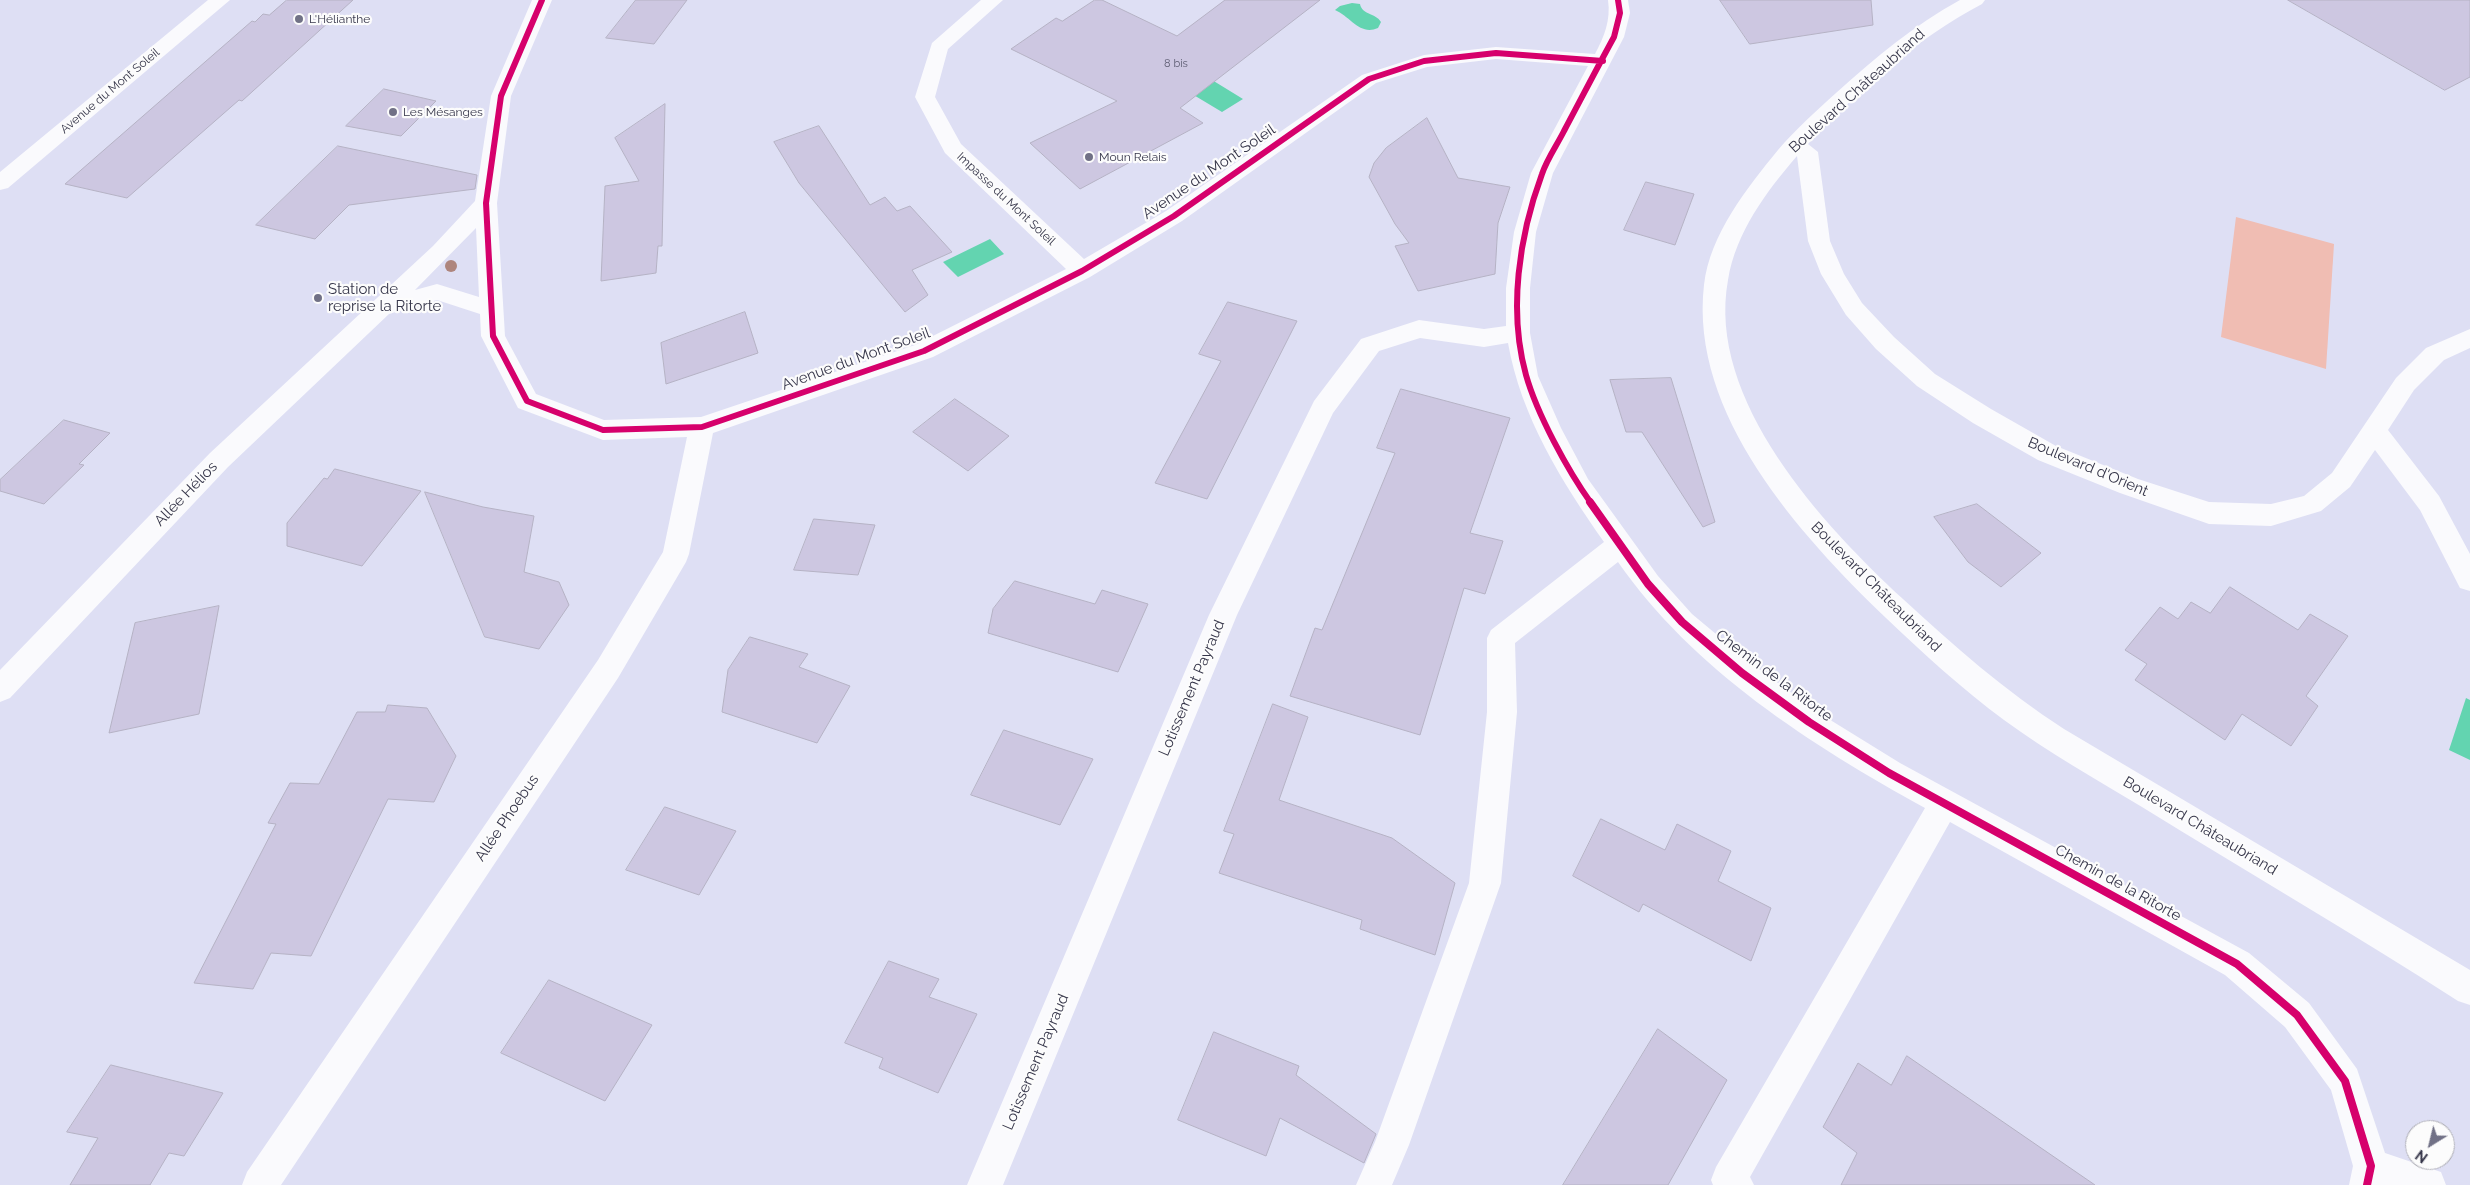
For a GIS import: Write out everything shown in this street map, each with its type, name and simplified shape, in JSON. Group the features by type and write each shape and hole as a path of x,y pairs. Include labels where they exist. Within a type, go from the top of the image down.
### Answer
{"street":[{"name":"Avenue du Mont Soleil","path":"0,183 220,0"},
{"name":"Avenue du Mont Soleil","path":"542,0 501,96 486,203 493,336 527,401 603,430 702,427 924,351 1082,271 1174,216 1369,78 1424,61 1496,53 1603,61"},
{"name":"Impasse du Mont Soleil","path":"993,0 939,47 925,97 953,148 1082,271"},
{"name":"Chemin de la Ritorte","path":"1618,0 1620,13 1614,37 1603,61 1542,172 1525,232 1518,288 1518,333 1526,376 1548,428 1579,486 1648,584 1682,622 1742,672 1809,722 1881,768 1944,804 2236,964 2297,1015 2345,1081 2369,1175 2428,1185"},
{"name":"Boulevard Châteaubriand","path":"1975,0 1921,31 1793,145 1750,202 1728,244 1716,280 1714,314 1720,358 1741,414 1769,467 1815,529 1942,654 2027,720 2216,836 2406,948 2470,989"},
{"name":"Boulevard d'Orient","path":"1793,145 1807,152 1819,242 1833,274 1854,309 1885,343 1926,380 1982,416 2047,453 2129,486 2210,513 2271,515 2312,504 2341,480 2405,384 2435,354 2470,338"},
{"name":"Allée Hélios","path":"0,689 220,460 441,252 486,203"},
{"name":"Allée Hélios","path":"381,308 437,292 493,310"},
{"name":"Lotissement Payraud","path":"985,1185 1223,615 1323,408 1370,345 1419,329 1484,338 1518,333"},
{"name":"Allée Phoebus","path":"260,1185 608,669 676,554 702,427"},
{"path":"2374,431 2430,503 2470,580"},
{"path":"1374,1185 1391,1145 1485,883 1502,712 1501,638 1620,545"},
{"path":"1736,1185 1730,1180 1944,804"}],"shaded area":[{"path":"1352,3 1360,4 1363,10 1379,19 1381,22 1378,28 1366,30 1361,28 1335,10 1340,6"},
{"path":"1199,72 1243,99 1222,112 1177,85"},
{"path":"2236,217 2334,244 2326,369 2221,337"},
{"path":"990,239 1004,254 958,277 943,262"},
{"path":"2466,698 2470,700 2470,760 2449,750"}],"building":[{"path":"287,0 353,0 242,101 239,100 127,198 65,184 252,21 255,22 263,14 269,15"},
{"path":"636,0 687,0 654,44 606,38"},
{"path":"1095,0 1102,0 1177,36 1225,0 1320,0 1180,108 1203,123 1080,189 1030,143 1117,101 1011,49 1056,18 1062,21"},
{"path":"1720,0 1871,0 1873,25 1750,44"},
{"path":"2288,0 2470,0 2470,77 2445,90"},
{"name":"Les Mésanges","path":"384,89 436,101 401,136 346,126"},
{"path":"665,104 662,246 658,246 656,273 601,281 605,186 639,181 615,138"},
{"path":"1427,118 1458,178 1510,187 1498,223 1495,274 1418,291 1395,246 1409,243 1395,224 1369,177 1374,163 1386,148"},
{"path":"819,126 870,205 885,197 897,211 910,206 952,252 912,270 928,295 905,312 799,183 774,142"},
{"path":"338,146 477,175 475,189 349,205 315,239 256,225"},
{"path":"1646,182 1694,194 1675,245 1624,230"},
{"path":"1228,302 1297,321 1207,499 1155,483 1221,361 1199,354"},
{"path":"745,312 758,353 666,384 661,343"},
{"path":"1671,378 1715,522 1703,527 1642,432 1626,432 1610,380"},
{"path":"1401,389 1510,418 1470,533 1503,541 1485,594 1464,588 1420,735 1290,696 1315,628 1322,630 1395,453 1377,448"},
{"path":"955,399 1009,436 968,471 913,432"},
{"path":"64,420 110,433 79,464 84,465 44,504 0,491 0,480"},
{"path":"335,469 421,491 362,566 287,546 287,523 324,478 327,479"},
{"path":"425,492 483,507 534,516 524,572 559,582 569,605 539,649 485,637"},
{"path":"1977,504 2041,553 2001,587 1968,562 1934,517"},
{"path":"814,519 875,525 858,575 794,570"},
{"path":"1015,581 1095,604 1102,590 1148,604 1118,672 988,633 993,609"},
{"path":"2230,587 2298,630 2310,614 2348,636 2306,696 2318,706 2291,746 2242,714 2225,740 2135,680 2147,664 2125,650 2160,607 2178,619 2191,602 2210,613"},
{"path":"219,606 199,714 109,733 135,623"},
{"path":"750,637 808,654 799,667 850,686 817,743 722,712 728,670"},
{"path":"1273,704 1308,717 1279,800 1392,838 1455,883 1435,955 1360,929 1362,920 1219,873 1234,834 1224,831"},
{"path":"388,705 427,708 456,756 434,802 388,799 311,956 271,953 253,989 194,983 276,824 268,823 290,783 319,784 357,712 385,712"},
{"path":"1004,730 1093,759 1060,825 971,795"},
{"path":"665,807 736,831 699,895 626,870"},
{"path":"1601,819 1665,850 1677,824 1731,851 1718,881 1771,908 1751,961 1643,904 1639,912 1573,876"},
{"path":"889,961 939,979 929,997 977,1014 938,1093 879,1068 883,1058 845,1043"},
{"path":"549,980 652,1025 605,1101 501,1053"},
{"path":"1658,1029 1727,1080 1668,1185 1563,1185"},
{"path":"1214,1032 1299,1066 1296,1075 1376,1134 1364,1163 1280,1118 1266,1156 1178,1120"},
{"path":"1907,1056 2095,1185 1841,1185 1857,1153 1823,1127 1858,1063 1891,1085"},
{"path":"111,1065 223,1093 184,1156 169,1153 150,1185 70,1185 98,1138 67,1132"}],"cycle path":[{"path":"542,0 501,96 486,203 493,336 527,401 603,430 702,427 924,351 1082,271 1174,216 1369,79 1424,61 1496,53 1603,61"},
{"path":"1618,0 1620,13 1614,37 1542,173 1525,232 1518,288 1518,333 1526,376 1548,428 1579,486 1648,584 1682,622 1742,673 1809,722 1889,773 2237,964 2297,1015 2345,1081 2371,1166 2367,1185"}],"place":[{"name":"L'Hélianthe","path":"299,19"},
{"name":"Les Mésanges","path":"393,112"},
{"name":"Moun Relais","path":"1089,157"},
{"name":"Station de reprise la Ritorte","path":"318,298"}]}
